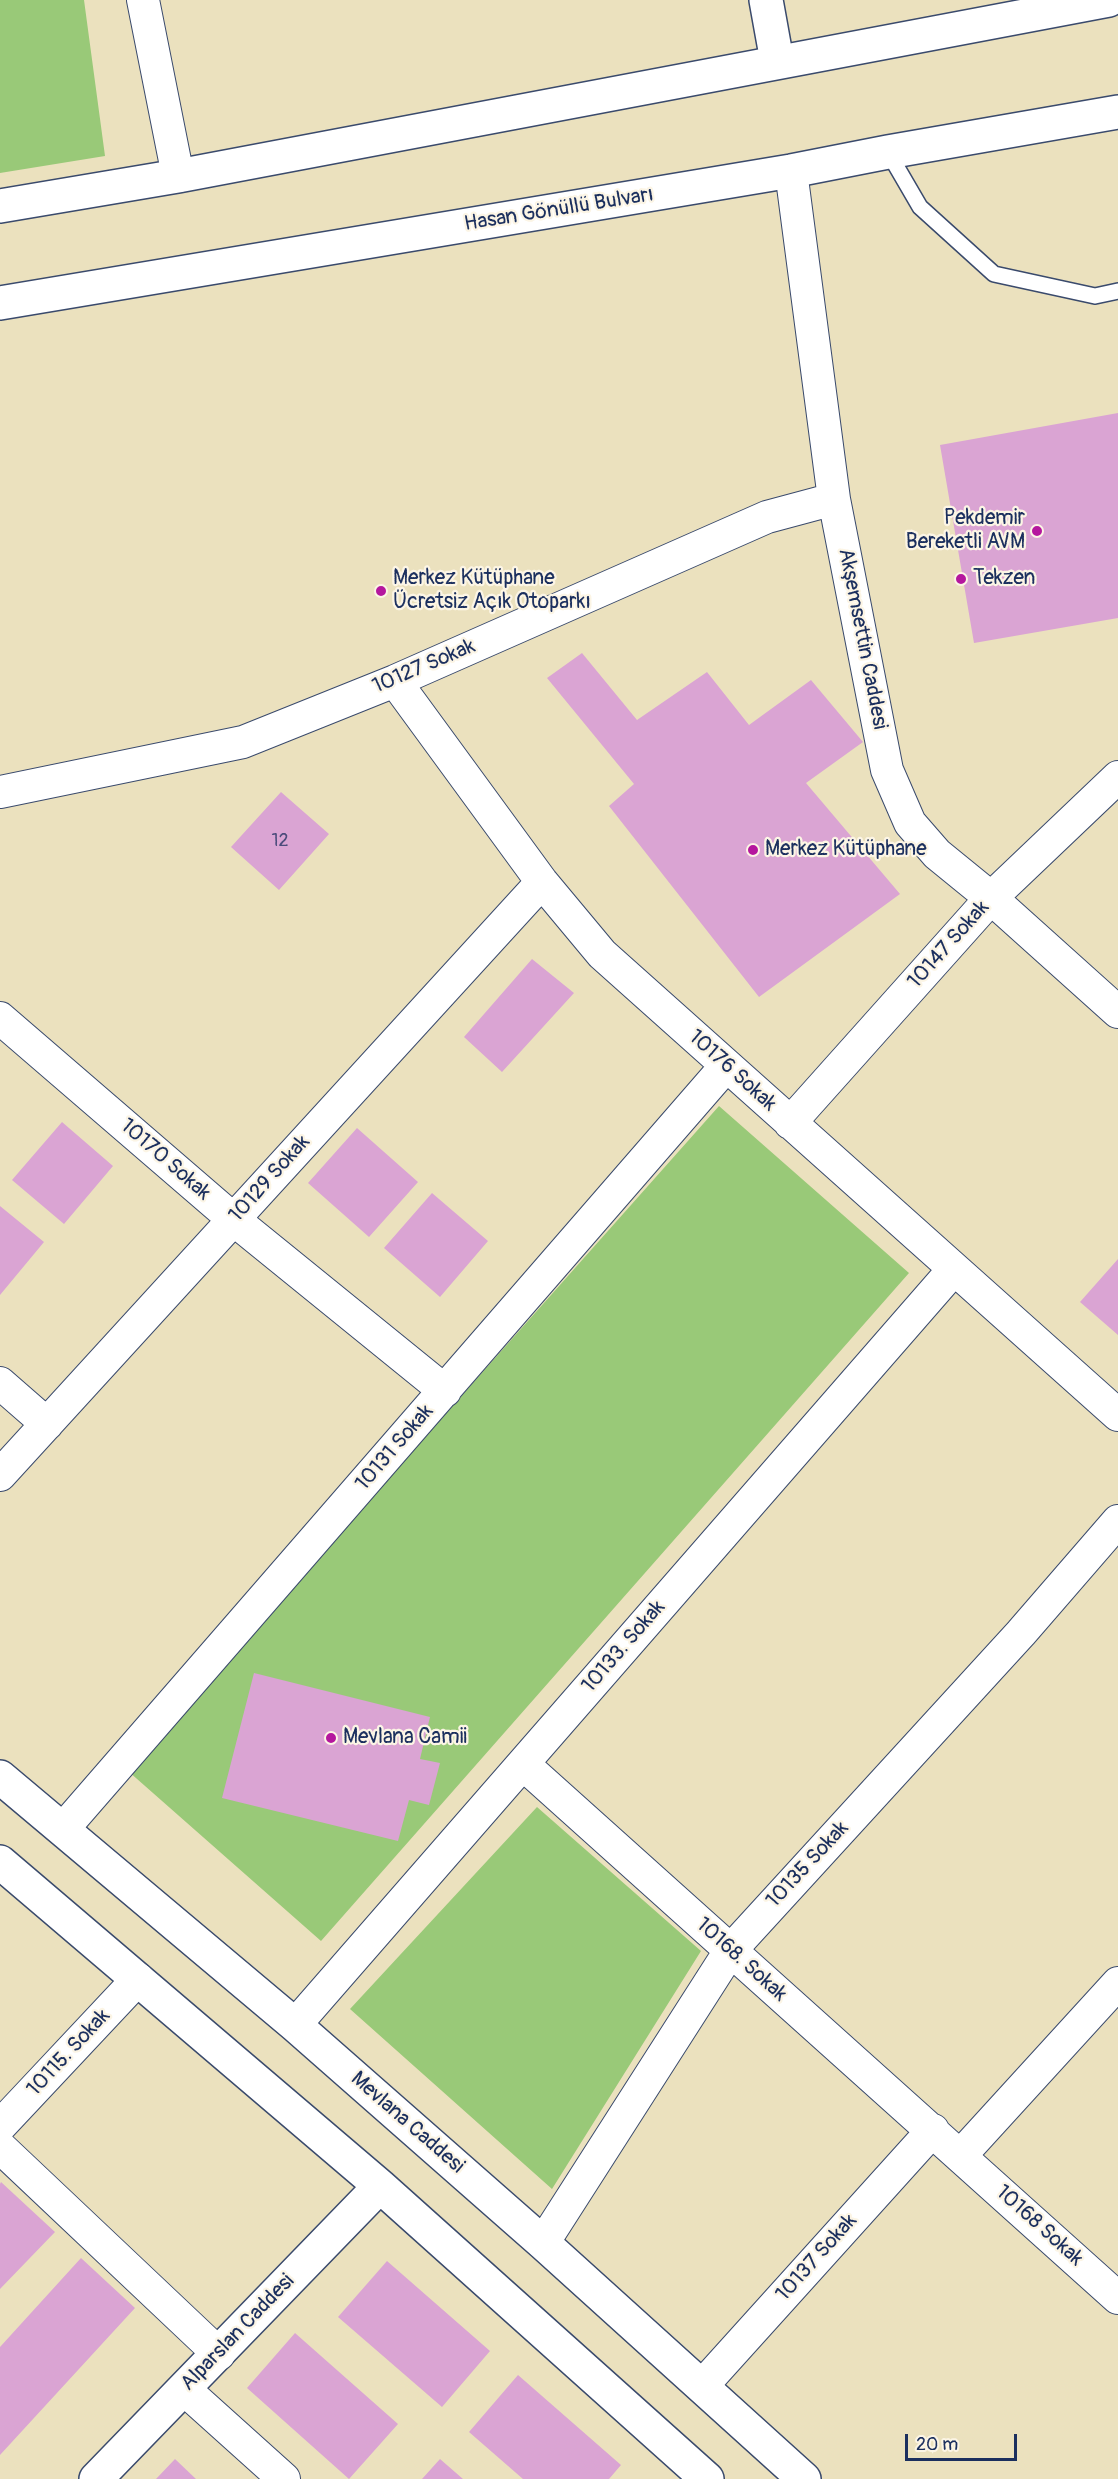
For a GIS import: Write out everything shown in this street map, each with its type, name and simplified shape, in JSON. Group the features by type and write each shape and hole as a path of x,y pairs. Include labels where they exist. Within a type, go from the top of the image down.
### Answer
{"street":[{"path":"143,0 178,176"},
{"path":"766,0 777,61"},
{"path":"0,206 178,176 1109,0"},
{"name":"Hasan Gönüllü Bulvarı","path":"0,303 791,171 1118,112"},
{"name":"Akşemsettin Caddesi","path":"791,171 834,499 887,770 910,823 937,854 991,898 1118,1012"},
{"name":"10127 Sokak","path":"0,792 243,742 395,681 767,517 834,499"},
{"name":"10176 Sokak","path":"395,681 542,882 602,954 1118,1415"},
{"name":"10147 Sokak","path":"790,1123 991,898 1118,777"},
{"name":"10129 Sokak","path":"0,1475 542,882"},
{"name":"10170 Sokak","path":"0,1018 234,1219 445,1391"},
{"name":"10131 Sokak","path":"63,1829 726,1066"},
{"name":"10133. Sokak","path":"295,2025 954,1269"},
{"path":"0,1383 47,1424"},
{"name":"10135 Sokak","path":"543,2243 730,1951 1021,1633 1118,1521"},
{"name":"10168. Sokak","path":"523,1764 961,2155"},
{"name":"Mevlana Caddesi","path":"0,1777 295,2025 543,2243 804,2479"},
{"path":"0,1862 380,2186 707,2479"},
{"name":"10115. Sokak","path":"0,2126 138,1979"},
{"path":"961,2155 1118,1983"},
{"name":"10137 Sokak","path":"702,2386 933,2130"},
{"path":"0,2147 219,2354"},
{"name":"10168 Sokak","path":"961,2155 1118,2298"},
{"name":"Alparslan Caddesi","path":"96,2479 380,2186"},
{"path":"184,2389 284,2479"}],"lane":[{"path":"888,152 920,207 994,274 1095,296 1118,291"}],"green space":[{"path":"0,0 84,0 105,156 0,173"},
{"path":"719,1106 909,1273 321,1941 128,1771"},
{"path":"537,1807 701,1951 552,2189 350,2009"}],"building":[{"name":"Pekdemir Bereketli AVM","path":"1118,413 1118,618 974,643 940,445"},
{"name":"Merkez Kütüphane","path":"582,653 637,720 707,672 749,725 811,680 863,742 806,783 900,894 759,997 609,806 634,784 547,678"},
{"path":"281,792 329,834 279,890 231,847"},
{"path":"532,959 574,993 502,1072 464,1037"},
{"path":"62,1122 113,1166 64,1224 12,1180"},
{"path":"357,1128 418,1182 369,1237 308,1183"},
{"path":"432,1193 488,1241 440,1297 384,1248"},
{"path":"0,1206 44,1242 0,1295"},
{"path":"1118,1259 1118,1335 1080,1302"},
{"name":"Mevlana Camii","path":"254,1673 430,1717 420,1759 440,1763 429,1805 409,1800 398,1841 222,1798"},
{"path":"1,2182 55,2232 0,2289 0,2184"},
{"path":"81,2258 135,2308 0,2455 0,2347"},
{"path":"387,2261 490,2351 442,2407 338,2317"},
{"path":"295,2333 398,2424 349,2479 247,2388"},
{"path":"518,2375 621,2465 609,2479 523,2479 469,2432"},
{"path":"175,2459 196,2479 156,2479"},
{"path":"440,2459 463,2479 422,2479"}],"place":[{"name":"Pekdemir Bereketli AVM","path":"1037,531"},
{"name":"Tekzen","path":"961,579"},
{"name":"Merkez Kütüphane Ücretsiz Açık Otoparkı","path":"381,591"},
{"name":"Merkez Kütüphane","path":"753,850"},
{"name":"Mevlana Camii","path":"331,1738"}]}
